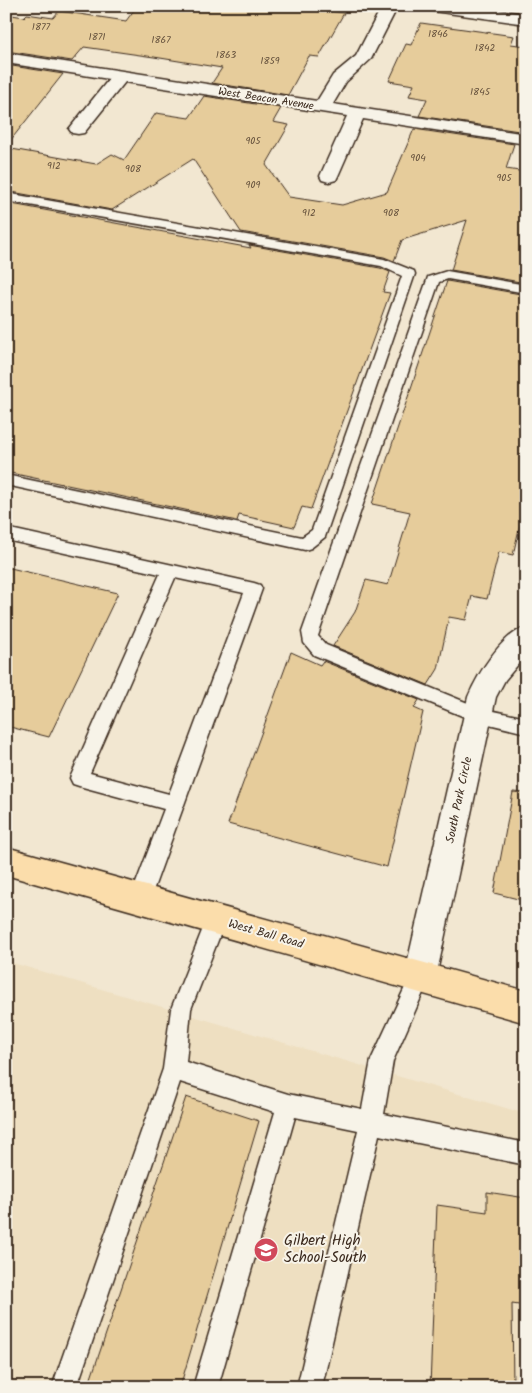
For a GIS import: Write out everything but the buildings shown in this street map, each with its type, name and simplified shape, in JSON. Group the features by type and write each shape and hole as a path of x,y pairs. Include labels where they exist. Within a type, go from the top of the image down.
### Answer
{"main road":[{"name":"West Ball Road","path":"6,861 526,1007"}],"street":[{"path":"322,108 339,79 363,59 390,6"},
{"path":"433,6 526,19"},
{"name":"West Beacon Avenue","path":"6,58 526,139"},
{"path":"78,129 121,76"},
{"path":"329,176 357,113"},
{"name":"South Park Circle","path":"420,977 482,697 489,679 500,663 526,637"}],"lane":[{"path":"6,197 384,263 409,274 319,533 305,544 6,480"},
{"path":"526,289 447,274 433,280 310,632 310,638 320,650 478,715 526,726"},
{"path":"6,534 254,589 140,899"},
{"path":"170,570 79,778 175,804"},
{"path":"64,1387 174,1069 180,1009 216,920"},
{"path":"309,1387 371,1122 382,1060 420,977"},
{"path":"174,1069 288,1105 526,1154"},
{"path":"205,1387 288,1105"}],"shaded area":[{"name":"Gilbert High School-South","path":"6,961 526,1114 526,1387 6,1387"}],"place":[{"name":"Gilbert High School-South","path":"266,1250"}]}
